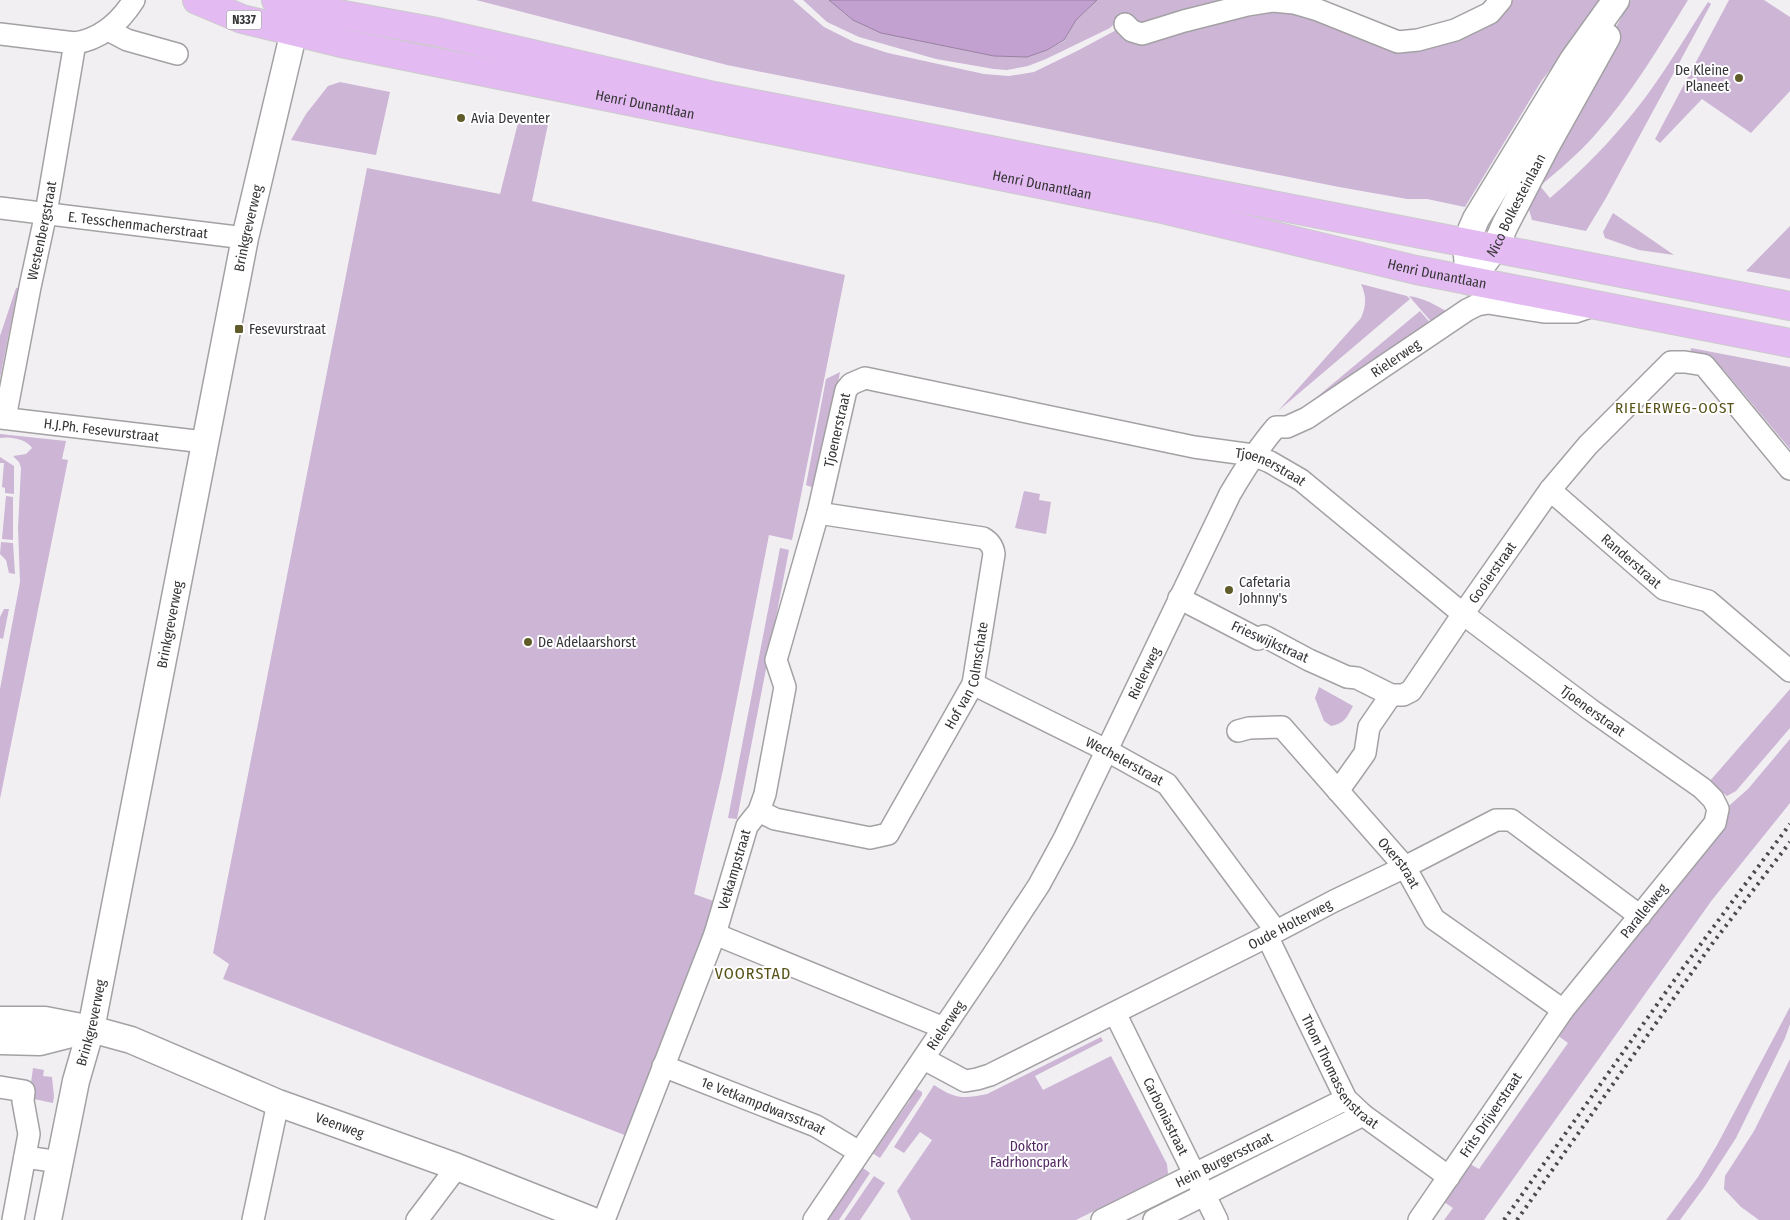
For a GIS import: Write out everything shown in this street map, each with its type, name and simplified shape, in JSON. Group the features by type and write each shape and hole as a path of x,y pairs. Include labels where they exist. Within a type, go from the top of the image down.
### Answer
{"main road":[{"name":"N337","path":"197,0 242,19 290,13"},
{"name":"Henri Dunantlaan","path":"290,13 437,32 714,96 1790,306"},
{"name":"Henri Dunantlaan","path":"290,13 341,43 1158,208 1406,268 1790,343"}],"street":[{"path":"1125,24 1132,31 1142,34 1246,5 1273,1 1294,3 1318,10 1398,42 1418,40 1455,30 1490,13 1501,0"},
{"name":"Nico Bolkesteinlaan","path":"1469,281 1466,242 1476,220 1573,60 1616,0"},
{"name":"Nico Bolkesteinlaan","path":"1469,281 1495,248 1545,148 1610,32 1625,0"},
{"path":"0,34 75,43 84,42 108,30 117,23 134,1"},
{"name":"Brinkgreverweg","path":"48,1220 76,1081 91,1029 204,442 290,13"},
{"path":"108,30 127,40 177,54"},
{"name":"Westenbergstraat","path":"3,418 46,213 75,43"},
{"name":"E. Tesschenmacherstraat","path":"0,208 244,238"},
{"name":"Rielerweg","path":"814,1220 924,1059 1039,885 1064,839 1230,494 1253,455 1276,427 1287,428 1307,418 1477,305 1488,303 1544,312 1575,312 1598,304"},
{"name":"Gooierstraat","path":"1391,695 1403,695 1411,691 1462,614 1550,490 1588,445 1671,362 1704,365 1790,469"},
{"name":"Tjoenerstraat","path":"818,513 846,390 851,384 865,378 1194,447 1253,455 1270,462 1301,480 1462,614 1591,710 1702,788 1713,799 1718,809"},
{"name":"H.J.Ph. Fesevurstraat","path":"3,418 204,442"},
{"name":"Randerstraat","path":"1550,490 1664,589 1708,601 1790,671"},
{"name":"Hof van Colmschate","path":"759,811 775,819 870,838 888,834 973,684 994,554 989,542 983,538 818,513"},
{"name":"Vetkampstraat","path":"604,1220 715,934 747,826 759,811 765,794 785,687 776,660 818,513"},
{"name":"Frieswijkstraat","path":"1179,598 1258,639 1264,636 1309,660 1347,677 1357,678 1391,695"},
{"name":"Wechelerstraat","path":"973,684 1106,750 1167,784 1272,933"},
{"path":"1338,790 1365,753 1369,727 1391,695"},
{"name":"Oxerstraat","path":"1238,731 1249,728 1282,727 1405,867 1434,919 1563,1010"},
{"name":"Parallelweg","path":"1563,1010 1715,823 1718,809"},
{"name":"Oude Holterweg","path":"924,1059 965,1080 977,1080 1115,1013 1496,820 1511,820 1640,916"},
{"name":"Thom Thomassenstraat","path":"1272,933 1346,1099 1363,1116 1449,1177"},
{"path":"715,934 944,1028"},
{"name":"Frits Drijverstraat","path":"1419,1220 1563,1010"},
{"name":"Carboniastraat","path":"1115,1013 1217,1220"},
{"name":"Veenweg","path":"0,1020 45,1020 91,1029 131,1040 278,1103 457,1167 590,1220"},
{"path":"0,1041 40,1042 91,1029"},
{"name":"1e Vetkampdwarsstraat","path":"663,1066 816,1126 859,1152"},
{"path":"0,1087 24,1091 22,1101 29,1134 13,1220"},
{"name":"Hein Burgersstraat","path":"1102,1220 1346,1099"},
{"path":"253,1220 278,1103"},
{"name":"Hein Burgersstraat","path":"1154,1220 1363,1116"},
{"path":"25,1157 60,1162"},
{"path":"418,1220 457,1167"}],"green space":[{"path":"476,0 793,0 824,27 854,42 888,53 984,74 1009,76 1034,72 1120,28 1251,12 1283,10 1333,21 1403,49 1510,0 1603,0 1592,18 1542,80 1465,207 1427,199 1407,199 1339,187 727,65"},
{"path":"803,0 829,0 853,20 881,33 994,56 1027,57 1047,50 1064,41 1076,20 1097,0 1254,0 1155,24 1117,21 1110,28 1046,59 1028,66 1007,70 936,59 859,37 827,22"},
{"path":"1631,0 1688,0 1620,104 1594,136 1540,186 1550,198 1596,155 1628,119 1657,82 1708,2 1711,4 1606,198 1586,231 1532,220 1528,206 1595,65"},
{"path":"1729,0 1764,0 1790,17 1790,91 1751,133 1702,99 1660,143 1655,139"},
{"path":"340,82 390,92 376,155 291,140 306,114 328,86"},
{"path":"519,119 548,124 532,201 845,275 792,540 769,535 723,770 694,894 716,902 627,1136 223,979 229,964 213,953 367,168 500,194"},
{"path":"1613,213 1674,255 1639,250 1605,238 1603,232"},
{"path":"1790,226 1790,279 1746,271"},
{"path":"1361,284 1407,296 1410,299 1278,411 1361,318 1365,301"},
{"path":"16,288 18,288 0,378 0,336"},
{"path":"1409,296 1425,300 1449,313 1434,325"},
{"path":"1420,311 1432,325 1294,416"},
{"path":"1691,348 1790,367 1790,449 1723,369 1715,368 1690,356"},
{"path":"840,372 819,490 806,485 826,379"},
{"path":"0,434 66,441 62,459 68,460 0,799 0,689 20,582 18,528 21,468 19,462 13,456 26,454 32,448 26,442 18,439 0,438"},
{"path":"0,457 14,466 14,494 5,493 5,488 2,487 4,463 0,463"},
{"path":"1024,491 1040,494 1039,500 1051,502 1046,534 1015,528"},
{"path":"6,496 13,497 13,540 2,539"},
{"path":"1,542 13,543 15,574 9,573 6,560 0,554"},
{"path":"780,548 789,550 737,819 728,818"},
{"path":"4,609 9,609 3,639 0,638 0,617"},
{"path":"1319,687 1353,706 1347,717 1339,724 1331,726 1324,721 1315,698"},
{"path":"1790,689 1790,728 1736,791 1727,796 1709,782"},
{"path":"1790,739 1790,803 1712,900 1484,1220 1444,1220 1453,1208 1441,1200 1468,1163 1479,1169 1568,1043 1557,1035 1723,811 1748,789"},
{"path":"1790,1007 1790,1024 1785,1038 1736,1138 1680,1220 1666,1220 1698,1177 1717,1145"},
{"name":"Doktor Fadrhoncpark","path":"1101,1037 1103,1041 1035,1076 1043,1090 1111,1056 1167,1164 1168,1174 1076,1220 911,1220 897,1191 932,1140 920,1132 904,1153 894,1147 934,1085 959,1097 987,1094"},
{"path":"1790,1059 1790,1220 1759,1220 1741,1207 1724,1189 1725,1176 1754,1131"},
{"path":"33,1068 44,1070 43,1076 52,1077 53,1103 29,1098"},
{"path":"913,1087 922,1092 922,1095 880,1158 869,1151 870,1148 877,1147 910,1100 909,1091"},
{"path":"859,1165 870,1173 839,1220 827,1220 834,1201 841,1199 857,1175 856,1168"},
{"path":"874,1176 885,1183 860,1220 844,1220"}],"shaded area":[{"path":"829,0 1097,0 1076,20 1064,40 1047,50 1027,57 994,56 881,33 853,20"}],"railway":[{"path":"1504,1220 1683,968 1790,824"},
{"path":"1517,1220 1712,944 1790,842"}],"place":[{"name":"De Kleine Planeet","path":"1739,78"},
{"name":"Avia Deventer","path":"461,118"},
{"name":"Fesevurstraat","path":"239,329"},
{"name":"Cafetaria Johnny's","path":"1229,590"},
{"name":"De Adelaarshorst","path":"528,642"}],"district":[{"name":"RIELERWEG-OOST","path":"1675,408"},
{"name":"VOORSTAD","path":"753,973"}]}
